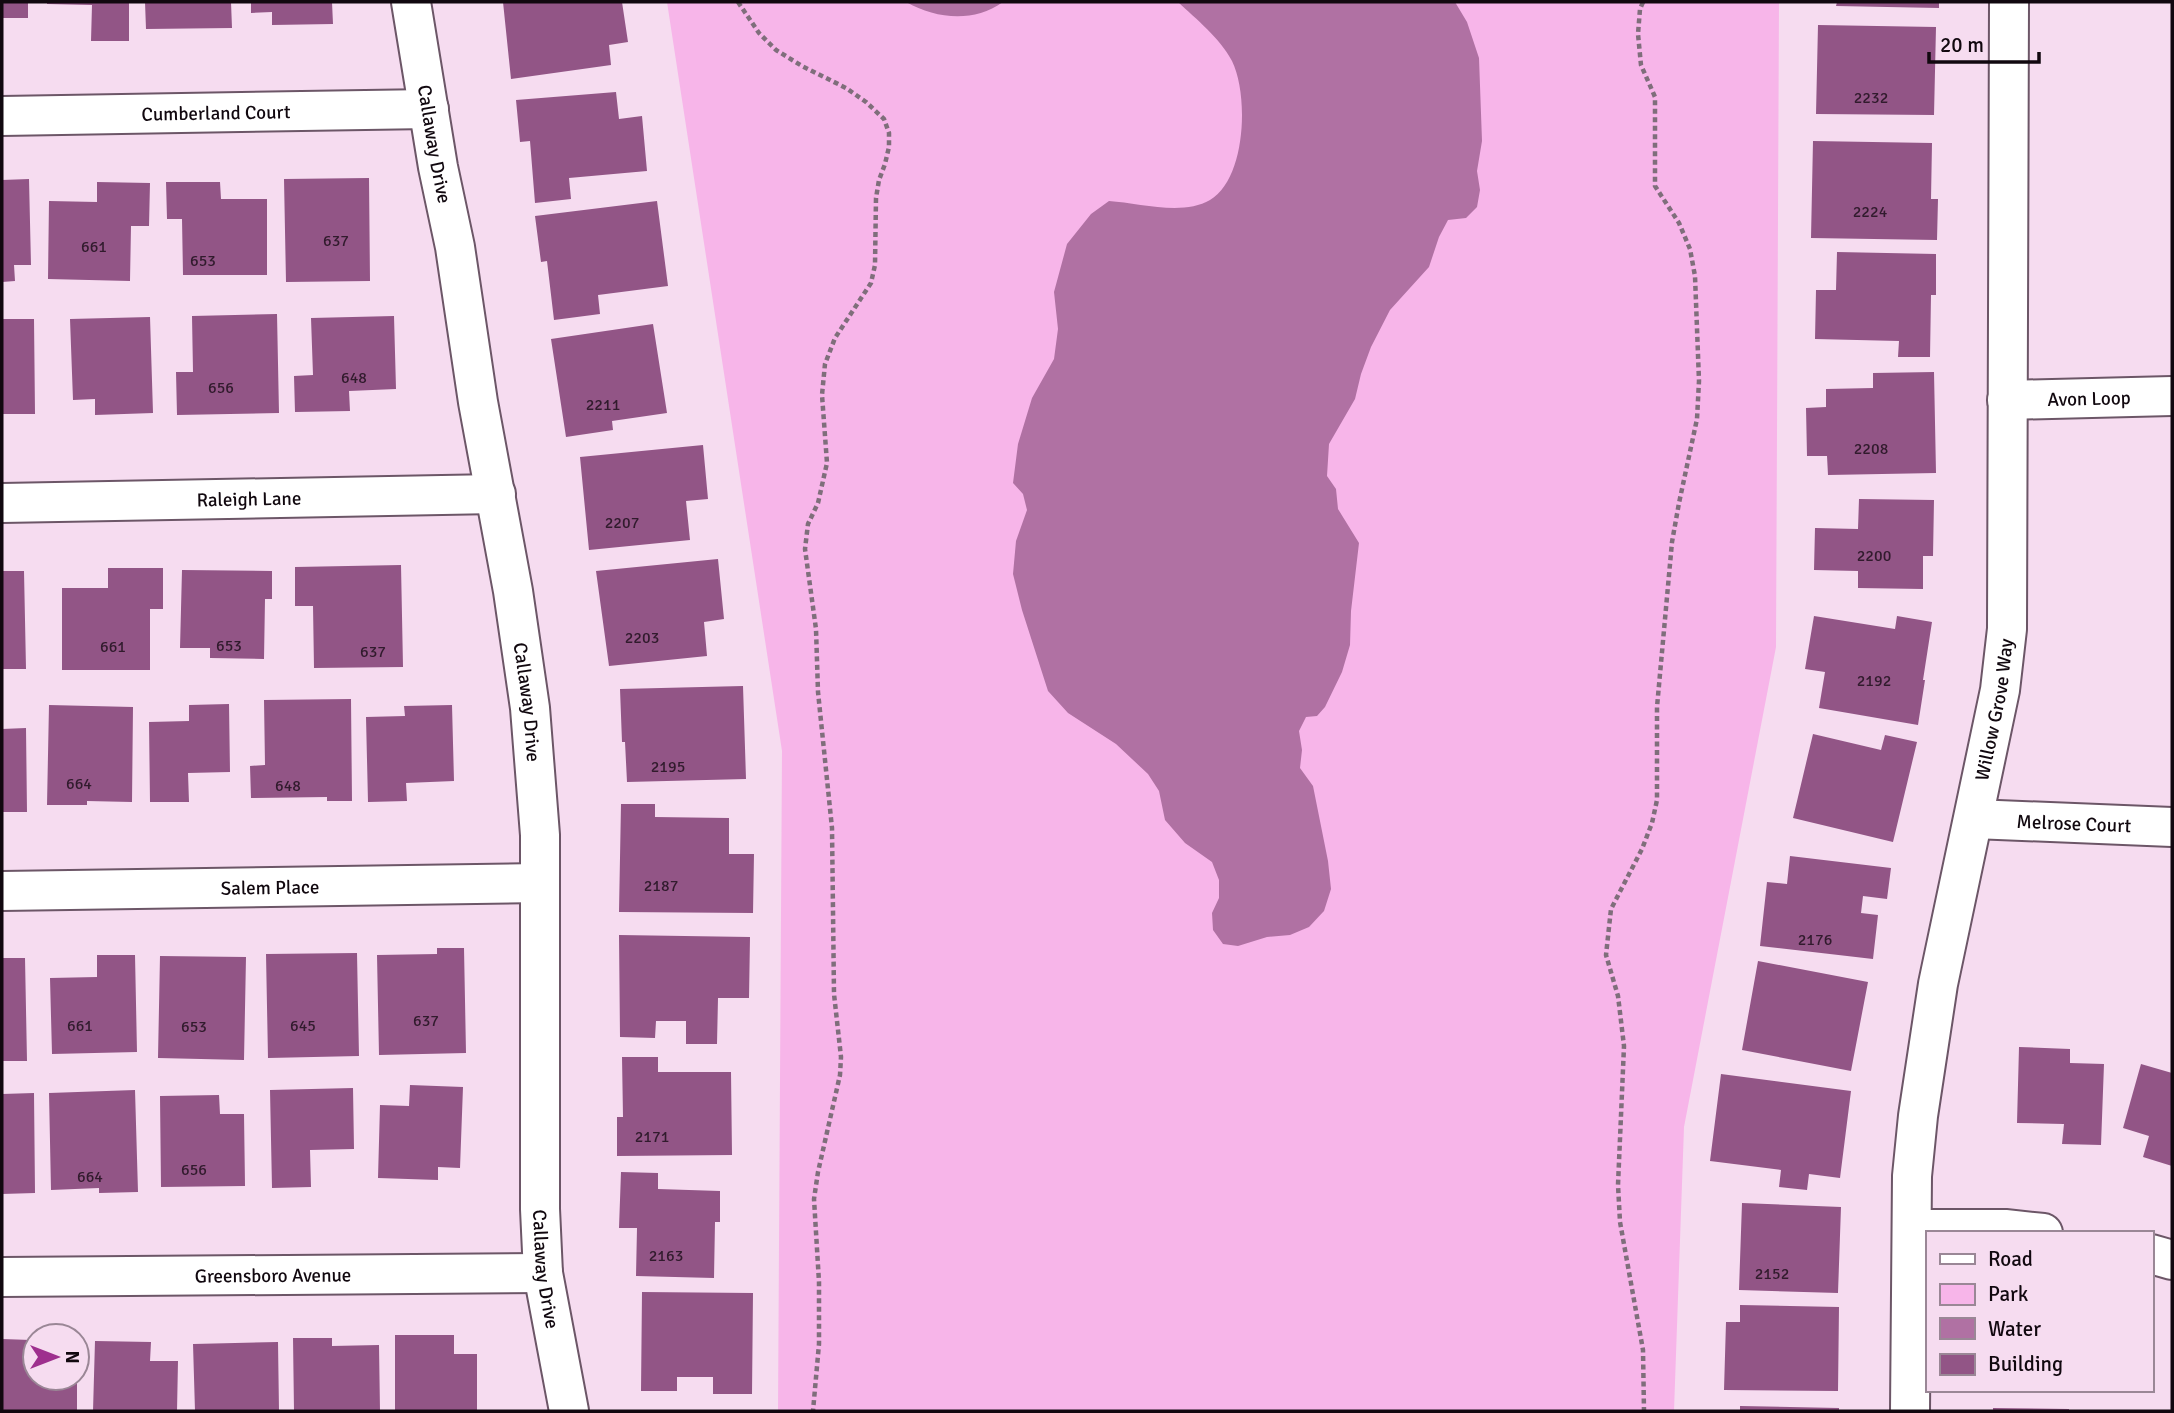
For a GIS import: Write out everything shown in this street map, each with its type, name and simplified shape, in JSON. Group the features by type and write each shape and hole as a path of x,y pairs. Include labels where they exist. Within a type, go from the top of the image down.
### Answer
{"street":[{"name":"Callaway Drive","path":"411,2 530,708 540,835 540,1196 543,1273 569,1411"},
{"name":"Willow Grove Way","path":"1910,1411 1912,1176 1918,1116 1938,984 2000,690 2007,629 2009,2"},
{"name":"Cumberland Court","path":"2,116 429,109"},
{"name":"Avon Loop","path":"2007,400 2172,396"},
{"name":"Raleigh Lane","path":"2,503 496,494"},
{"name":"Melrose Court","path":"1974,819 2172,827"},
{"name":"Salem Place","path":"2,891 539,883"},
{"path":"1912,1229 2024,1231"},
{"path":"2153,1255 2172,1260"},
{"name":"Greensboro Avenue","path":"2,1277 543,1273"}],"path":[{"path":"738,2 759,33 776,50 846,88 866,102 884,119 889,133 886,164 879,180 876,198 875,265 871,283 835,338 825,364 822,395 827,463 817,503 808,524 805,549 816,629 817,691 832,828 834,994 841,1057 814,1199 819,1282 819,1344 813,1411"},
{"path":"1643,2 1638,34 1641,65 1655,97 1655,186 1679,223 1690,249 1695,276 1699,381 1697,419 1672,542 1657,707 1657,800 1642,849 1611,909 1606,955 1618,996 1624,1046 1618,1185 1620,1222 1643,1350 1644,1411"}],"green space":[{"path":"667,2 1779,2 1776,647 1684,1127 1674,1411 778,1411 782,751"}],"water":[{"path":"906,2 1003,2 980,13 955,16 930,12"},
{"path":"1178,2 1455,2 1467,22 1479,58 1482,141 1477,171 1480,190 1477,207 1466,218 1448,220 1429,267 1390,310 1371,347 1355,399 1329,444 1327,476 1336,489 1338,509 1359,543 1350,645 1342,672 1325,707 1317,716 1306,717 1299,731 1302,750 1300,768 1313,786 1331,889 1324,911 1309,927 1290,935 1267,937 1238,946 1223,944 1213,930 1212,913 1219,898 1219,880 1212,862 1185,843 1165,820 1159,791 1148,774 1116,744 1068,713 1048,691 1013,574 1016,541 1027,510 1023,494 1013,483 1018,444 1032,398 1054,359 1058,329 1054,292 1067,244 1091,214 1109,201 1174,208 1199,205 1210,200 1222,189 1237,156 1241,135 1241,94 1232,61 1214,37"}],"building":[{"path":"2,2 28,2 28,18 2,18"},
{"path":"47,2 129,2 129,41 91,41 92,5"},
{"path":"145,2 231,2 232,28 146,29"},
{"path":"251,2 332,2 333,24 272,25 272,12 251,13"},
{"path":"503,2 622,2 628,42 609,45 611,65 511,79"},
{"path":"1837,2 1939,2 1939,8 1836,6"},
{"path":"1818,25 1936,27 1934,115 1816,114"},
{"path":"616,92 619,119 642,116 647,171 569,178 571,199 535,203 530,141 520,142 516,100"},
{"path":"1813,141 1932,143 1931,199 1938,199 1937,240 1811,238"},
{"path":"369,178 370,281 286,282 284,179"},
{"path":"29,179 31,265 14,265 15,281 2,282 2,180"},
{"path":"97,182 150,183 149,226 131,226 130,281 48,279 49,201 97,202"},
{"path":"166,182 220,182 221,199 267,199 267,275 183,275 182,219 167,219"},
{"path":"657,201 668,286 598,295 600,314 554,320 547,261 541,262 535,216"},
{"path":"1837,252 1936,254 1936,295 1931,295 1930,357 1898,357 1899,341 1815,339 1816,290 1836,290"},
{"path":"277,314 279,413 177,415 176,372 193,372 192,316"},
{"path":"394,316 396,389 349,391 350,411 295,412 294,376 313,375 311,318"},
{"path":"150,317 153,413 95,415 95,399 73,400 70,319"},
{"path":"2,319 34,319 35,414 2,414"},
{"path":"653,324 667,413 612,421 613,430 566,437 551,339"},
{"path":"1934,372 1936,473 1828,475 1827,456 1807,456 1806,408 1826,407 1826,389 1873,388 1873,373"},
{"path":"703,445 708,499 686,501 690,540 589,550 580,457"},
{"path":"1859,499 1934,500 1933,556 1923,556 1923,589 1858,588 1858,571 1814,570 1815,528 1858,529"},
{"path":"718,559 724,619 704,622 707,656 609,666 596,571"},
{"path":"401,565 403,667 314,668 313,606 295,606 295,567"},
{"path":"108,568 163,568 163,609 150,609 150,670 62,670 62,588 108,588"},
{"path":"182,570 272,571 272,599 265,599 264,659 210,658 210,648 180,648"},
{"path":"2,571 24,571 26,669 2,669"},
{"path":"1814,616 1895,629 1897,616 1932,622 1918,725 1819,708 1825,672 1805,669"},
{"path":"743,686 746,779 627,782 620,689"},
{"path":"351,699 352,801 327,801 327,797 251,798 250,766 265,765 264,700"},
{"path":"229,704 230,772 188,773 189,802 150,802 149,722 189,721 189,705"},
{"path":"49,705 133,707 132,802 87,801 87,805 47,805"},
{"path":"452,705 454,781 406,783 407,801 368,802 366,717 405,716 404,706"},
{"path":"26,728 27,812 2,812 2,729"},
{"path":"1813,734 1881,750 1885,735 1917,742 1893,842 1793,818"},
{"path":"621,804 655,804 655,817 729,818 729,854 754,854 753,913 619,912"},
{"path":"1790,856 1891,868 1887,899 1863,896 1861,913 1878,915 1873,959 1760,946 1767,882 1787,884"},
{"path":"619,935 750,937 749,998 718,998 717,1044 686,1044 686,1021 656,1021 655,1038 620,1037"},
{"path":"437,948 464,948 466,1053 379,1055 377,955 437,954"},
{"path":"357,953 359,1056 268,1058 266,954"},
{"path":"97,955 135,955 137,1052 52,1054 50,978 97,977"},
{"path":"160,956 246,957 244,1060 158,1058"},
{"path":"2,958 25,958 27,1061 2,1061"},
{"path":"1758,961 1868,982 1851,1071 1742,1050"},
{"path":"2019,1047 2070,1049 2070,1063 2104,1064 2101,1145 2062,1144 2064,1124 2017,1123"},
{"path":"622,1057 658,1057 658,1072 731,1072 732,1155 617,1156 617,1117 623,1117"},
{"path":"2141,1064 2172,1073 2172,1166 2143,1157 2149,1136 2123,1128"},
{"path":"1721,1074 1851,1091 1840,1178 1809,1174 1807,1190 1779,1187 1781,1170 1710,1161"},
{"path":"410,1085 463,1087 460,1168 438,1167 438,1180 378,1178 380,1105 409,1106"},
{"path":"353,1088 354,1149 310,1150 311,1187 272,1188 270,1090"},
{"path":"135,1090 138,1192 99,1193 99,1188 51,1190 49,1093"},
{"path":"34,1093 35,1193 2,1194 2,1094"},
{"path":"219,1095 220,1114 244,1114 245,1186 161,1187 160,1096"},
{"path":"621,1172 658,1173 658,1189 720,1191 720,1222 715,1222 714,1278 636,1276 637,1228 619,1228"},
{"path":"1742,1203 1841,1207 1838,1293 1739,1290"},
{"path":"642,1292 753,1293 752,1394 713,1394 713,1377 677,1377 677,1391 641,1391"},
{"path":"1740,1305 1839,1307 1838,1391 1724,1390 1726,1322 1740,1322"},
{"path":"395,1335 454,1335 454,1354 477,1354 477,1411 395,1411"},
{"path":"293,1338 332,1338 332,1346 379,1345 380,1411 294,1411"},
{"path":"2,1339 21,1340 21,1392 77,1392 77,1411 2,1411"},
{"path":"95,1341 151,1342 150,1361 178,1361 177,1411 93,1411"},
{"path":"278,1342 279,1411 195,1411 193,1344"},
{"path":"1740,1406 1839,1408 1839,1411 1740,1411"},
{"path":"1993,1408 2069,1409 2069,1411 1993,1411"}]}
